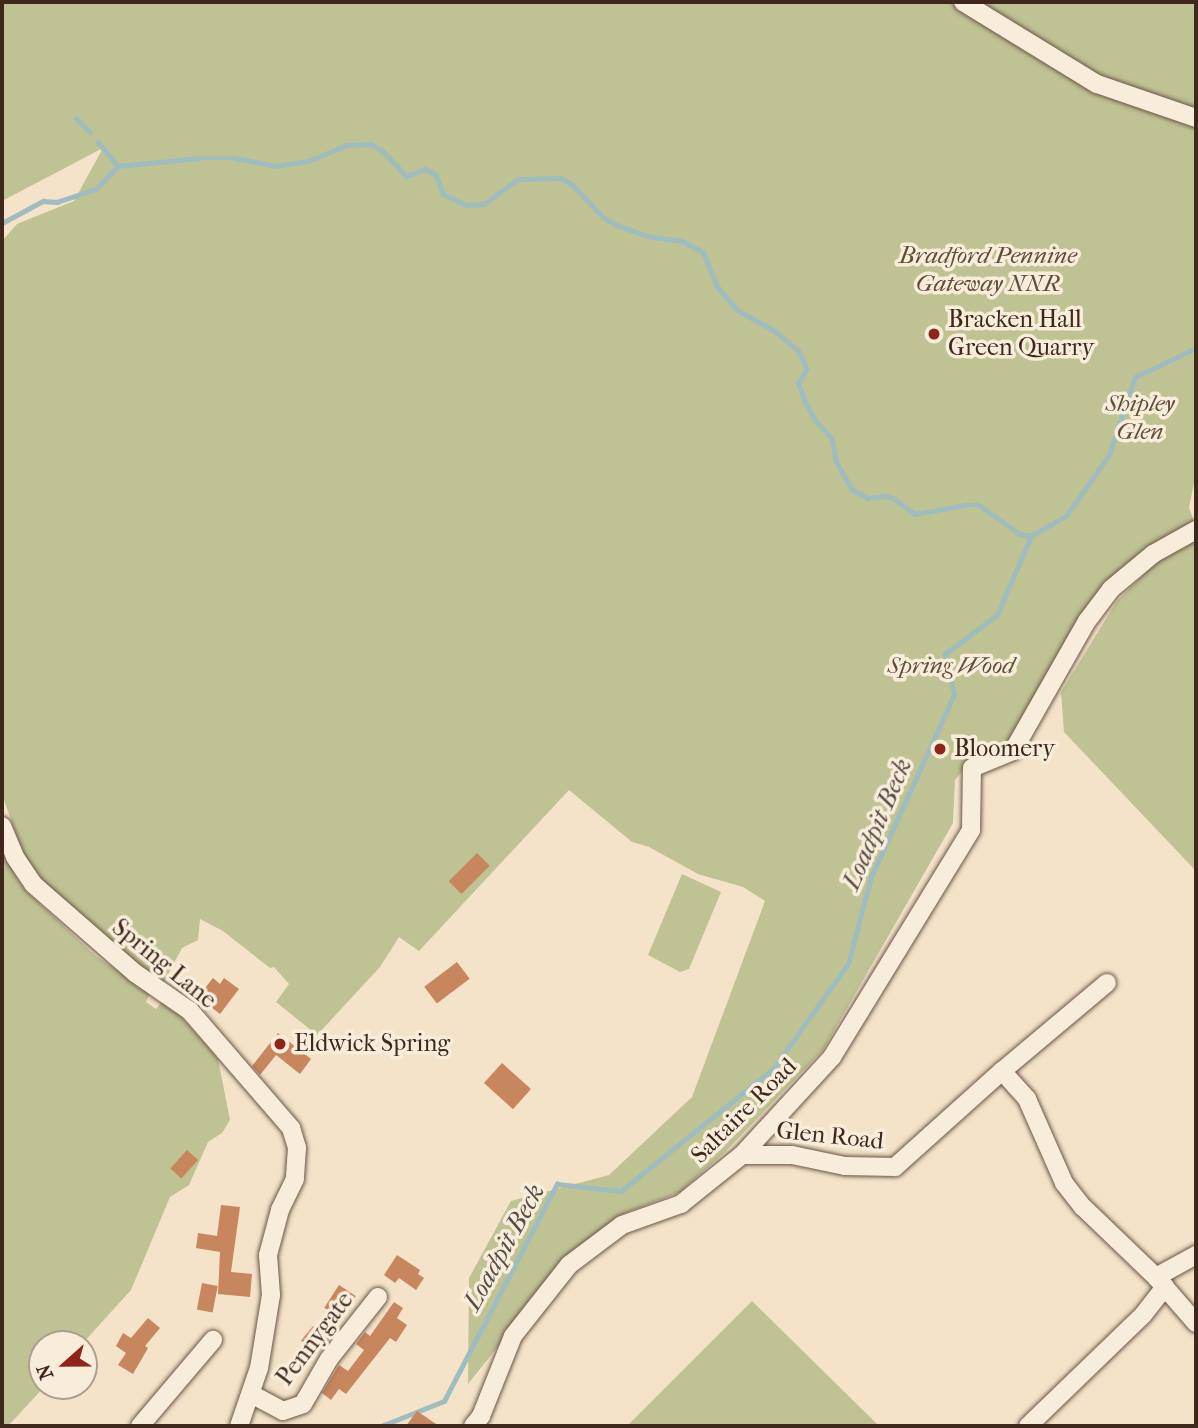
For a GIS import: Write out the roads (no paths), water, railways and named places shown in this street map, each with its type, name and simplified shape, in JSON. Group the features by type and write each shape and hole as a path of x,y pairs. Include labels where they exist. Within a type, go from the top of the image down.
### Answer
{"street":[{"path":"963,2 1097,84 1196,118"},
{"name":"Saltaire Road","path":"473,1426 481,1416 513,1336 569,1265 622,1225 681,1204 741,1155 832,1057 971,830 972,768 1013,751 1087,621 1111,589 1153,554 1196,530"},
{"name":"Spring Lane","path":"2,826 15,857 33,884 135,973 190,1012 291,1128 297,1148 295,1179 280,1210 268,1255 271,1295 253,1395 239,1426"},
{"name":"Glen Road","path":"741,1155 792,1155 845,1166 895,1167 1002,1071 1107,983"},
{"path":"1002,1071 1027,1099 1064,1183 1083,1207 1161,1282 1196,1323"},
{"path":"1028,1426 1143,1315 1161,1282 1196,1255"},
{"name":"Pennygate","path":"253,1395 283,1411 303,1404 329,1359 378,1297"},
{"path":"140,1426 213,1340"}],"waterway":[{"path":"76,118 90,132"},
{"path":"98,142 118,166"},
{"path":"2,223 43,201 57,202 96,189 118,166 200,158 234,158 276,166 308,161 347,145 371,144 384,152 406,176 426,169 437,176 443,194 467,205 484,204 518,179 561,178 572,184 603,217 617,225 647,236 682,241 703,252 718,287 737,310 775,331 799,351 807,369 799,383 805,401 816,421 832,438 836,461 853,490 868,498 893,498 915,514 979,505 1020,534 1031,536"},
{"name":"Loadpit Beck","path":"381,1426 444,1401 557,1184 621,1191 773,1069 848,964 871,877 954,695 945,654 997,615 1031,536 1066,516 1109,455 1135,377 1196,348"}],"place":[{"name":"Bracken Hall Green Quarry","path":"934,334"},
{"name":"Bloomery","path":"940,749"},
{"name":"Eldwick Spring","path":"280,1044"}],"park label":[{"name":"Bradford Pennine Gateway NNR","path":"988,270"},
{"name":"Shipley Glen","path":"1140,418"},
{"name":"Spring Wood","path":"951,666"}]}
